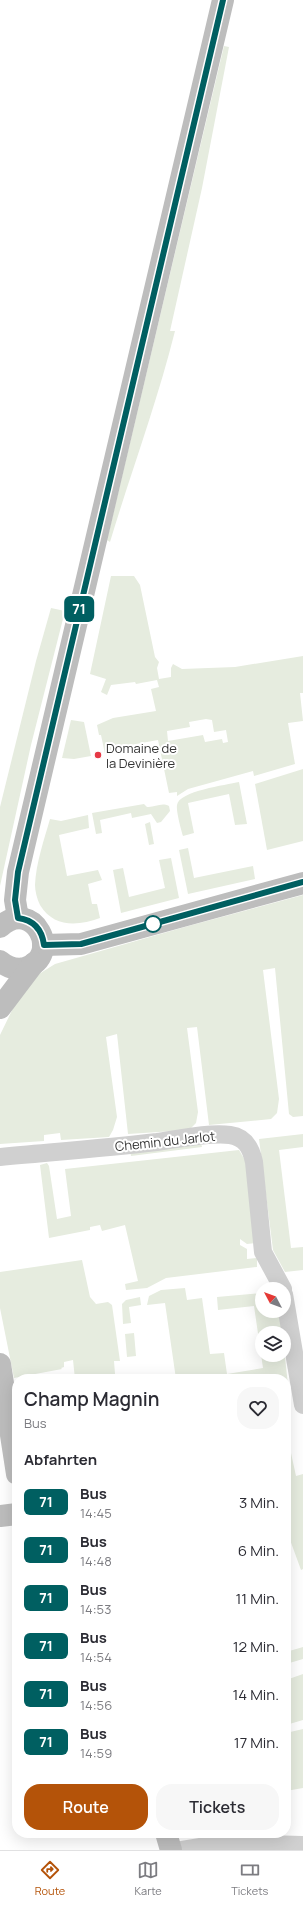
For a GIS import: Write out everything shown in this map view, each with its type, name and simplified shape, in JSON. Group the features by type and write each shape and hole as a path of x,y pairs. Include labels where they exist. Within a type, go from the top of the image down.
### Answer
{"main road":[{"path":"0,1008 39,954 43,938 36,926 31,922 9,922 15,900 18,872 222,0"},
{"path":"0,963 22,969 39,954 81,944 303,882"},
{"path":"0,1364 12,1442"},
{"path":"0,1516 12,1515"},
{"path":"167,1838 171,1850"}],"street":[{"name":"Chemin du Jarlot","path":"0,1156 85,1150 205,1135 231,1135 245,1140 254,1162 263,1252 279,1282"},
{"path":"288,1318 303,1405"},
{"path":"182,1850 225,1843 303,1845"}],"shaded area":[{"path":"224,46 229,47 202,188 170,331 175,331 152,411 110,542 107,540"},
{"path":"111,576 134,576 140,585 155,657 159,662 157,668 159,679 171,677 171,668 173,664 182,669 235,667 303,656 303,693 300,693 303,721 288,723 295,764 254,776 253,771 188,789 177,796 177,792 169,793 158,740 125,746 105,754 97,725 113,718 156,711 151,689 159,687 157,680 136,684 135,682 111,685 107,695 101,692 106,679 90,674","holes":["206,719 212,720 214,732 226,730 228,742 223,743 222,739 205,742 203,735 168,741 167,731 190,727 189,722"]},
{"path":"51,608 65,611 31,745 0,886 0,807 36,661"},
{"path":"71,720 84,722 91,756 74,759 62,758"},
{"path":"303,769 303,841 267,850 255,784"},
{"path":"239,782 247,824 235,825 229,794 188,803 194,833 183,836 177,808 180,800 194,792"},
{"path":"144,804 147,807 166,805 169,806 170,811 161,822 157,823 151,814 132,818 131,813 100,820 102,833 96,834 92,813"},
{"path":"88,815 89,828 59,835 67,876 98,870 102,880 88,884 92,904 97,904 100,918 83,923 67,923 52,918 40,905 35,887 37,868 50,819 61,821"},
{"path":"150,822 154,844 149,845 145,824"},
{"path":"188,848 194,878 253,866 255,879 188,894 179,850"},
{"path":"171,858 179,898 121,913 113,870 123,868 129,897 165,888 159,860"},
{"path":"303,895 303,1116 293,1117 289,1114 275,968 263,970 279,1099 277,1113 271,1119 209,1125 197,1027 187,1028 198,1112 196,1123 189,1130 128,1134 117,1034 106,1037 117,1117 109,1137 61,1140 60,1133 44,1135 44,1141 0,1144 0,1035 18,998 39,974 55,964"},
{"path":"303,1134 303,1147 279,1150 291,1248 303,1247 303,1270 285,1272 273,1250 259,1139"},
{"path":"201,1143 202,1147 131,1156 130,1151"},
{"path":"239,1150 246,1162 256,1243 247,1244 240,1239 240,1245 247,1249 247,1259 257,1258 257,1267 166,1278 147,1288 126,1290 125,1284 138,1281 125,1225 102,1231 100,1225 90,1227 90,1230 49,1238 40,1165 47,1163 49,1166 57,1219 71,1216 65,1169"},
{"path":"82,1260 90,1297 96,1304 108,1302 112,1305 120,1361 114,1361 115,1374 74,1374 73,1360 64,1362 64,1367 61,1368 62,1369 35,1374 13,1374 0,1308 0,1272"},
{"path":"185,1288 187,1300 202,1298 210,1354 224,1353 227,1374 175,1374 165,1303 147,1305 149,1296 161,1290"},
{"path":"255,1294 255,1313 254,1306 218,1310 217,1297"},
{"path":"140,1297 141,1305 129,1307 131,1323 123,1324 122,1304 126,1300"},
{"path":"256,1318 281,1318 281,1326 257,1326"},
{"path":"134,1333 136,1356 127,1357 125,1334"},
{"path":"262,1362 286,1362 287,1374 227,1374 263,1368"},
{"path":"291,1453 296,1476 303,1474 303,1569 301,1570 291,1542"},
{"path":"303,1647 303,1659 291,1663 291,1651"},
{"path":"303,1674 303,1720 291,1724 291,1678"},
{"path":"303,1729 303,1788 291,1790 291,1732"}],"bus line":[{"name":"71","path":"223,0 18,872 15,900 18,918 31,922 36,926 41,932 44,945 54,946 81,944 303,882"}],"place":[{"name":"Domaine de la Devinière","path":"98,755"}]}
